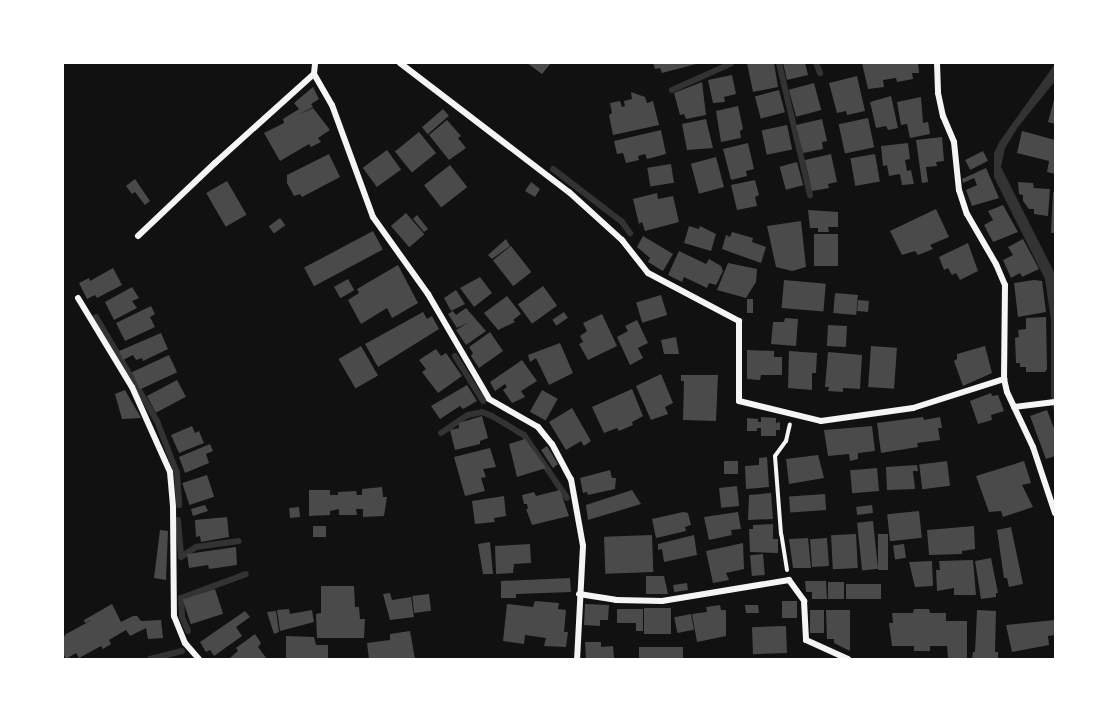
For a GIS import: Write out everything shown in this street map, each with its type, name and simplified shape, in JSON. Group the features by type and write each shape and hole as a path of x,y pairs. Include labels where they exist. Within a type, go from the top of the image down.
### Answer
{"street":[{"path":"315,63 314,74 332,105 373,217 428,294 489,399 538,427 552,444 571,479 583,546 577,659"},
{"path":"400,63 569,192 622,240 648,273 739,321 739,401 792,416 821,421 913,408 1004,378"},
{"path":"937,63 938,93 943,116 954,142 959,190 967,214 1005,285 1004,378 1014,407 1034,447 1055,513"},
{"path":"138,236 314,74"},
{"path":"78,298 132,387 170,472 173,508 174,616 185,644 200,659"},
{"path":"1014,407 1055,402"},
{"path":"579,594 616,600 662,601 789,580 804,602 806,640 848,659"}],"path":[{"path":"789,580 781,534 775,456 786,441 792,416"}],"shaded area":[{"path":"1055,64 1055,81 1018,127 1005,148 1001,167 1055,274 1055,418 1051,397 1051,320 1045,279 994,177 994,153 1000,141"}],"building":[{"path":"527,63 551,63 542,74"},
{"path":"653,63 696,64 662,73 660,68 655,69"},
{"path":"747,63 774,63 778,87 753,92"},
{"path":"783,63 805,63 808,75 787,80"},
{"path":"862,63 918,63 919,73 912,73 913,79 897,82 896,78 883,80 884,87 868,89"},
{"path":"732,75 736,94 724,97 725,102 713,103 708,80"},
{"path":"857,76 865,111 847,115 846,111 837,113 829,83"},
{"path":"702,82 706,115 686,119 684,114 680,115 674,93"},
{"path":"814,83 821,110 796,117 789,90"},
{"path":"313,87 319,99 311,104 313,107 298,115 313,108 330,130 318,138 321,142 311,147 309,144 280,161 264,133 284,123 283,119 299,109 294,103"},
{"path":"779,90 785,112 761,119 755,96"},
{"path":"631,92 645,97 647,103 653,101 659,125 613,135 609,115 612,113 610,103 620,101 622,107 625,106 624,101 632,99"},
{"path":"891,96 898,128 888,130 886,126 876,128 870,102"},
{"path":"921,97 923,123 928,122 930,134 910,138 907,124 901,125 897,102"},
{"path":"1055,100 1055,124 1048,122"},
{"path":"738,106 743,129 740,131 741,138 721,142 716,111"},
{"path":"443,109 449,116 428,134 422,127"},
{"path":"868,118 874,147 845,154 839,124"},
{"path":"706,119 713,148 687,150 682,124"},
{"path":"822,119 827,141 822,142 823,149 803,153 796,125"},
{"path":"447,120 461,136 458,138 466,148 449,160 429,135"},
{"path":"787,125 792,149 767,155 762,130"},
{"path":"661,130 666,154 647,159 645,154 638,156 639,160 626,163 623,153 617,154 614,141"},
{"path":"1022,131 1055,140 1055,174 1047,172 1049,161 1017,153"},
{"path":"419,132 436,153 412,172 395,152"},
{"path":"942,137 944,161 936,162 937,166 926,167 928,182 922,183 916,140"},
{"path":"748,143 754,169 746,171 747,176 731,180 723,149"},
{"path":"908,143 910,159 905,160 907,171 911,170 914,184 902,185 900,174 889,176 887,165 883,166 881,146"},
{"path":"387,150 401,169 377,187 363,168"},
{"path":"983,151 988,161 970,170 965,160"},
{"path":"329,154 340,177 302,197 300,194 294,196 287,183 287,175"},
{"path":"831,154 837,182 828,184 829,188 812,191 805,160"},
{"path":"875,154 880,182 855,186 850,158"},
{"path":"716,157 724,187 699,194 691,164"},
{"path":"797,162 803,185 786,190 780,167"},
{"path":"671,164 674,183 650,187 647,168"},
{"path":"450,165 467,187 441,207 424,185"},
{"path":"986,168 999,198 972,206 966,190 977,185 974,178 963,183 962,179"},
{"path":"135,179 150,201 145,205 135,192 132,194 126,186"},
{"path":"755,180 759,195 755,197 757,206 737,210 731,185"},
{"path":"227,181 247,215 226,227 206,193"},
{"path":"531,182 540,189 535,197 525,191"},
{"path":"1018,182 1033,183 1034,188 1050,189 1048,216 1034,214 1034,209 1029,209 1023,201 1023,195 1019,194"},
{"path":"1053,192 1055,192 1055,233 1051,233"},
{"path":"657,193 658,199 673,196 679,222 645,231 642,222 639,224 633,199"},
{"path":"1003,205 1018,232 993,242 984,225 993,220 988,211"},
{"path":"936,209 949,237 930,245 933,249 918,255 915,251 902,255 890,231"},
{"path":"808,210 838,212 838,227 828,227 829,232 818,232 818,228 810,228"},
{"path":"406,213 424,234 409,247 391,226"},
{"path":"417,215 428,229 424,232 413,219"},
{"path":"280,218 285,225 274,234 269,226"},
{"path":"801,221 806,267 792,271 776,267 767,226"},
{"path":"689,226 699,229 700,226 716,234 711,251 684,243"},
{"path":"373,231 383,250 314,286 304,268"},
{"path":"732,232 753,238 752,242 766,247 761,263 722,249 726,235 730,237"},
{"path":"814,234 838,234 838,266 814,266"},
{"path":"643,236 673,254 663,271 648,262 650,258 637,247"},
{"path":"506,239 510,246 492,259 488,255"},
{"path":"1023,239 1039,269 1022,277 1020,273 1011,278 1003,260 1013,255 1008,247"},
{"path":"968,243 978,271 960,280 956,273 952,275 948,268 944,270 939,257"},
{"path":"511,246 531,272 513,286 493,260"},
{"path":"679,251 706,264 709,259 721,266 723,271 716,285 709,283 707,288 684,277 682,282 668,275"},
{"path":"728,263 757,269 756,282 746,298 717,290"},
{"path":"398,265 418,303 392,318 387,308 361,324 348,300 359,293 357,289"},
{"path":"113,268 122,285 97,298 95,295 87,299 79,283 89,278 90,281"},
{"path":"480,277 492,293 474,307 460,288"},
{"path":"348,279 354,290 340,298 334,287"},
{"path":"784,280 826,284 823,312 782,308"},
{"path":"1042,281 1046,312 1018,317 1014,283"},
{"path":"543,286 557,305 532,324 518,304"},
{"path":"132,287 139,298 132,301 137,308 114,320 105,302"},
{"path":"456,290 465,304 451,311 444,298"},
{"path":"835,293 858,295 856,315 833,313"},
{"path":"661,295 667,315 642,323 636,303"},
{"path":"507,296 521,314 513,320 515,322 498,330 484,313"},
{"path":"747,299 753,299 753,313 747,313"},
{"path":"858,300 869,301 868,312 857,311"},
{"path":"151,306 155,314 150,317 155,327 125,341 116,323"},
{"path":"466,308 486,331 466,345 456,330 469,322 457,328 448,314 453,311 456,315"},
{"path":"423,312 427,319 432,316 439,329 378,367 365,344"},
{"path":"564,312 568,318 556,326 552,320"},
{"path":"602,314 617,346 588,360 579,344 583,342 580,336 587,331 583,323"},
{"path":"1046,317 1047,369 1045,372 1026,372 1026,367 1020,367 1020,363 1016,363 1015,338 1019,337 1018,330 1026,329 1026,318"},
{"path":"785,318 798,319 796,346 771,344 773,322 784,322"},
{"path":"637,320 648,343 638,348 643,358 630,365 617,337 628,331 625,326"},
{"path":"828,325 847,326 846,347 827,346"},
{"path":"490,332 503,351 479,368 471,356 473,353 469,347"},
{"path":"161,333 168,349 143,361 142,358 136,360 133,355 123,360 119,351"},
{"path":"676,337 679,354 664,354 661,340"},
{"path":"560,343 573,373 549,385 536,358 530,362 528,355"},
{"path":"361,346 378,375 355,388 338,359"},
{"path":"871,346 897,348 894,389 868,387"},
{"path":"985,346 992,373 963,386 954,361 957,359 957,354"},
{"path":"436,349 441,356 446,353 462,376 438,393 422,372 426,369 419,360"},
{"path":"747,350 774,351 774,357 782,357 782,375 761,375 760,380 747,379"},
{"path":"789,351 817,353 816,373 812,373 812,390 788,388"},
{"path":"828,352 862,355 860,389 843,388 843,392 828,391 829,387 825,387"},
{"path":"169,355 177,372 140,390 132,372"},
{"path":"522,360 537,381 521,391 525,397 512,403 503,390 507,387 505,384 495,391 490,382"},
{"path":"661,374 673,403 665,407 668,414 651,420 636,386"},
{"path":"681,375 718,375 716,421 683,420 684,381 681,381"},
{"path":"177,380 186,397 156,413 147,396"},
{"path":"467,385 477,401 463,409 460,406 440,419 431,406"},
{"path":"632,389 643,416 632,422 633,425 619,431 617,428 604,433 592,407"},
{"path":"125,390 141,418 122,419 115,394"},
{"path":"542,390 558,399 546,421 530,412"},
{"path":"991,393 992,396 998,395 1004,411 991,415 992,420 978,424 970,401"},
{"path":"572,408 591,441 584,446 581,441 566,450 549,422"},
{"path":"1047,410 1055,431 1055,456 1046,459 1030,416"},
{"path":"482,416 488,438 480,441 480,444 455,450 450,430 459,428 459,423"},
{"path":"761,417 776,418 776,423 780,422 780,430 776,430 776,436 761,436 761,428 757,428 757,431 747,431 747,418 758,419 758,422 761,422"},
{"path":"923,417 924,420 940,417 942,428 938,428 940,440 917,443 918,447 881,453 877,423"},
{"path":"192,426 195,433 199,431 204,443 179,453 171,435"},
{"path":"872,426 875,451 858,453 858,459 850,461 849,454 828,456 824,430"},
{"path":"525,439 546,468 517,477 509,444"},
{"path":"210,444 213,451 206,454 209,463 185,473 179,457"},
{"path":"547,446 558,464 553,468 541,450"},
{"path":"490,448 496,467 483,469 486,477 481,478 485,491 465,496 454,457"},
{"path":"818,455 824,478 789,484 786,459"},
{"path":"767,457 769,487 746,489 745,466 759,465 759,458"},
{"path":"724,461 738,461 738,474 724,474"},
{"path":"947,461 950,486 922,489 919,464"},
{"path":"1024,461 1031,483 1022,485 1033,507 1003,517 1001,511 989,512 976,476"},
{"path":"917,465 918,471 913,471 915,489 887,490 886,467"},
{"path":"877,468 879,491 852,493 850,470"},
{"path":"610,470 612,478 616,478 615,489 588,495 587,492 583,493 580,478"},
{"path":"207,475 214,497 189,505 182,483"},
{"path":"737,486 739,506 721,508 719,488"},
{"path":"382,487 383,497 387,497 384,516 363,517 363,509 356,509 357,515 339,515 339,509 330,511 330,515 309,516 309,490 330,490 330,495 356,491 357,495 362,495 362,489"},
{"path":"560,490 569,516 532,525 526,509 528,509 527,504 524,504 522,495 534,492 536,496"},
{"path":"632,490 641,504 588,520 586,505"},
{"path":"771,493 773,519 748,520 749,495"},
{"path":"825,494 826,510 790,512 789,497"},
{"path":"504,496 506,516 494,518 495,522 475,524 472,501"},
{"path":"205,505 208,511 193,516 191,509"},
{"path":"872,505 873,513 857,515 856,507"},
{"path":"299,507 300,517 290,518 289,508"},
{"path":"919,511 922,538 890,541 887,514"},
{"path":"683,512 688,513 691,525 685,527 686,531 656,538 652,519"},
{"path":"738,512 741,529 731,530 732,535 709,540 704,517"},
{"path":"227,517 229,537 201,542 200,536 196,537 195,520"},
{"path":"873,521 878,569 862,570 857,523"},
{"path":"773,524 773,539 778,539 778,553 750,552 749,529 753,529 753,525"},
{"path":"313,526 326,526 326,537 313,537"},
{"path":"974,526 975,549 962,551 962,554 929,555 927,530"},
{"path":"1011,527 1023,584 1009,587 1007,578 1004,578 997,530"},
{"path":"160,530 168,531 166,580 154,578"},
{"path":"856,534 858,568 833,569 831,535"},
{"path":"878,534 888,534 888,570 878,570"},
{"path":"652,535 653,572 605,574 604,537"},
{"path":"694,535 697,555 664,562 662,549 658,550 658,544"},
{"path":"808,538 811,568 793,568 789,539"},
{"path":"827,538 829,566 812,567 810,539"},
{"path":"490,542 493,574 483,574 478,544"},
{"path":"743,543 744,569 726,573 729,580 713,583 706,551"},
{"path":"530,544 531,563 514,564 513,573 496,574 495,546"},
{"path":"904,544 906,558 895,559 893,546"},
{"path":"236,547 237,565 209,569 208,565 189,568 187,554"},
{"path":"763,554 765,575 752,576 750,555"},
{"path":"991,558 998,593 996,597 981,599 975,561"},
{"path":"973,560 976,595 954,595 954,588 937,591 936,570 940,570 939,561"},
{"path":"932,561 933,586 915,587 909,562"},
{"path":"646,576 664,576 668,594 646,594"},
{"path":"570,578 571,592 516,594 516,598 501,598 501,581"},
{"path":"805,581 826,581 827,599 812,599 812,592 806,592"},
{"path":"828,582 844,582 844,599 828,599"},
{"path":"687,583 688,590 674,592 673,585"},
{"path":"846,584 881,584 881,599 846,599"},
{"path":"321,586 354,586 355,607 359,607 360,619 365,619 364,638 317,638 316,614 321,613"},
{"path":"215,589 223,614 191,624 183,600"},
{"path":"390,593 392,600 411,597 414,617 390,620 383,594"},
{"path":"429,594 431,611 414,613 412,596"},
{"path":"535,601 559,603 558,609 566,610 564,632 568,632 566,647 544,646 546,638 525,635 524,644 503,641 507,604 533,607"},
{"path":"782,601 797,601 797,618 782,618"},
{"path":"112,604 121,622 133,616 137,616 141,621 161,620 163,638 148,639 146,628 130,636 126,630 109,640 111,644 103,649 101,646 79,658 76,653 66,659 63,653 63,638 66,634 92,620 85,623 84,620"},
{"path":"585,604 609,605 608,620 600,620 600,626 584,625"},
{"path":"720,605 721,610 726,610 726,636 697,642 692,614 707,612 706,607"},
{"path":"745,605 758,605 759,613 746,613"},
{"path":"644,608 671,608 671,634 644,634"},
{"path":"289,609 290,614 312,610 314,622 280,631 277,610"},
{"path":"617,609 643,609 643,631 636,631 636,623 617,623"},
{"path":"914,609 929,609 930,613 946,613 946,621 967,621 967,659 948,658 947,646 930,646 930,651 914,651 914,646 892,646 889,623 893,623 892,613 913,613"},
{"path":"810,610 824,610 824,633 810,633"},
{"path":"826,610 850,610 850,651 834,643 834,639 827,639"},
{"path":"977,610 996,611 995,652 998,652 998,659 972,659 973,652 975,652"},
{"path":"245,611 250,617 236,627 242,636 214,656 210,650 206,652 200,642"},
{"path":"276,611 279,632 274,634 267,612"},
{"path":"691,614 694,630 677,633 674,617"},
{"path":"1055,620 1055,635 1048,636 1049,645 1012,652 1006,625"},
{"path":"786,626 787,653 753,654 752,627"},
{"path":"410,631 415,659 369,659 367,643 390,640 390,634"},
{"path":"255,634 261,643 258,647 267,659 229,659 238,651 236,648"},
{"path":"286,636 314,637 316,645 328,645 328,659 286,658"},
{"path":"585,642 601,642 601,647 613,646 614,659 586,659"},
{"path":"639,647 683,647 683,659 639,659"}],"waterway":[{"path":"779,63 810,195"},
{"path":"816,63 820,73"},
{"path":"672,90 730,64"},
{"path":"553,169 622,222 630,233"},
{"path":"96,317 157,421 177,473 179,505"},
{"path":"455,356 483,401"},
{"path":"441,433 468,415 482,412 492,416 524,435 567,498"},
{"path":"178,520 181,556"},
{"path":"181,557 196,547 239,541"},
{"path":"188,631 182,617 181,598 246,574"},
{"path":"150,659 182,651"}]}
